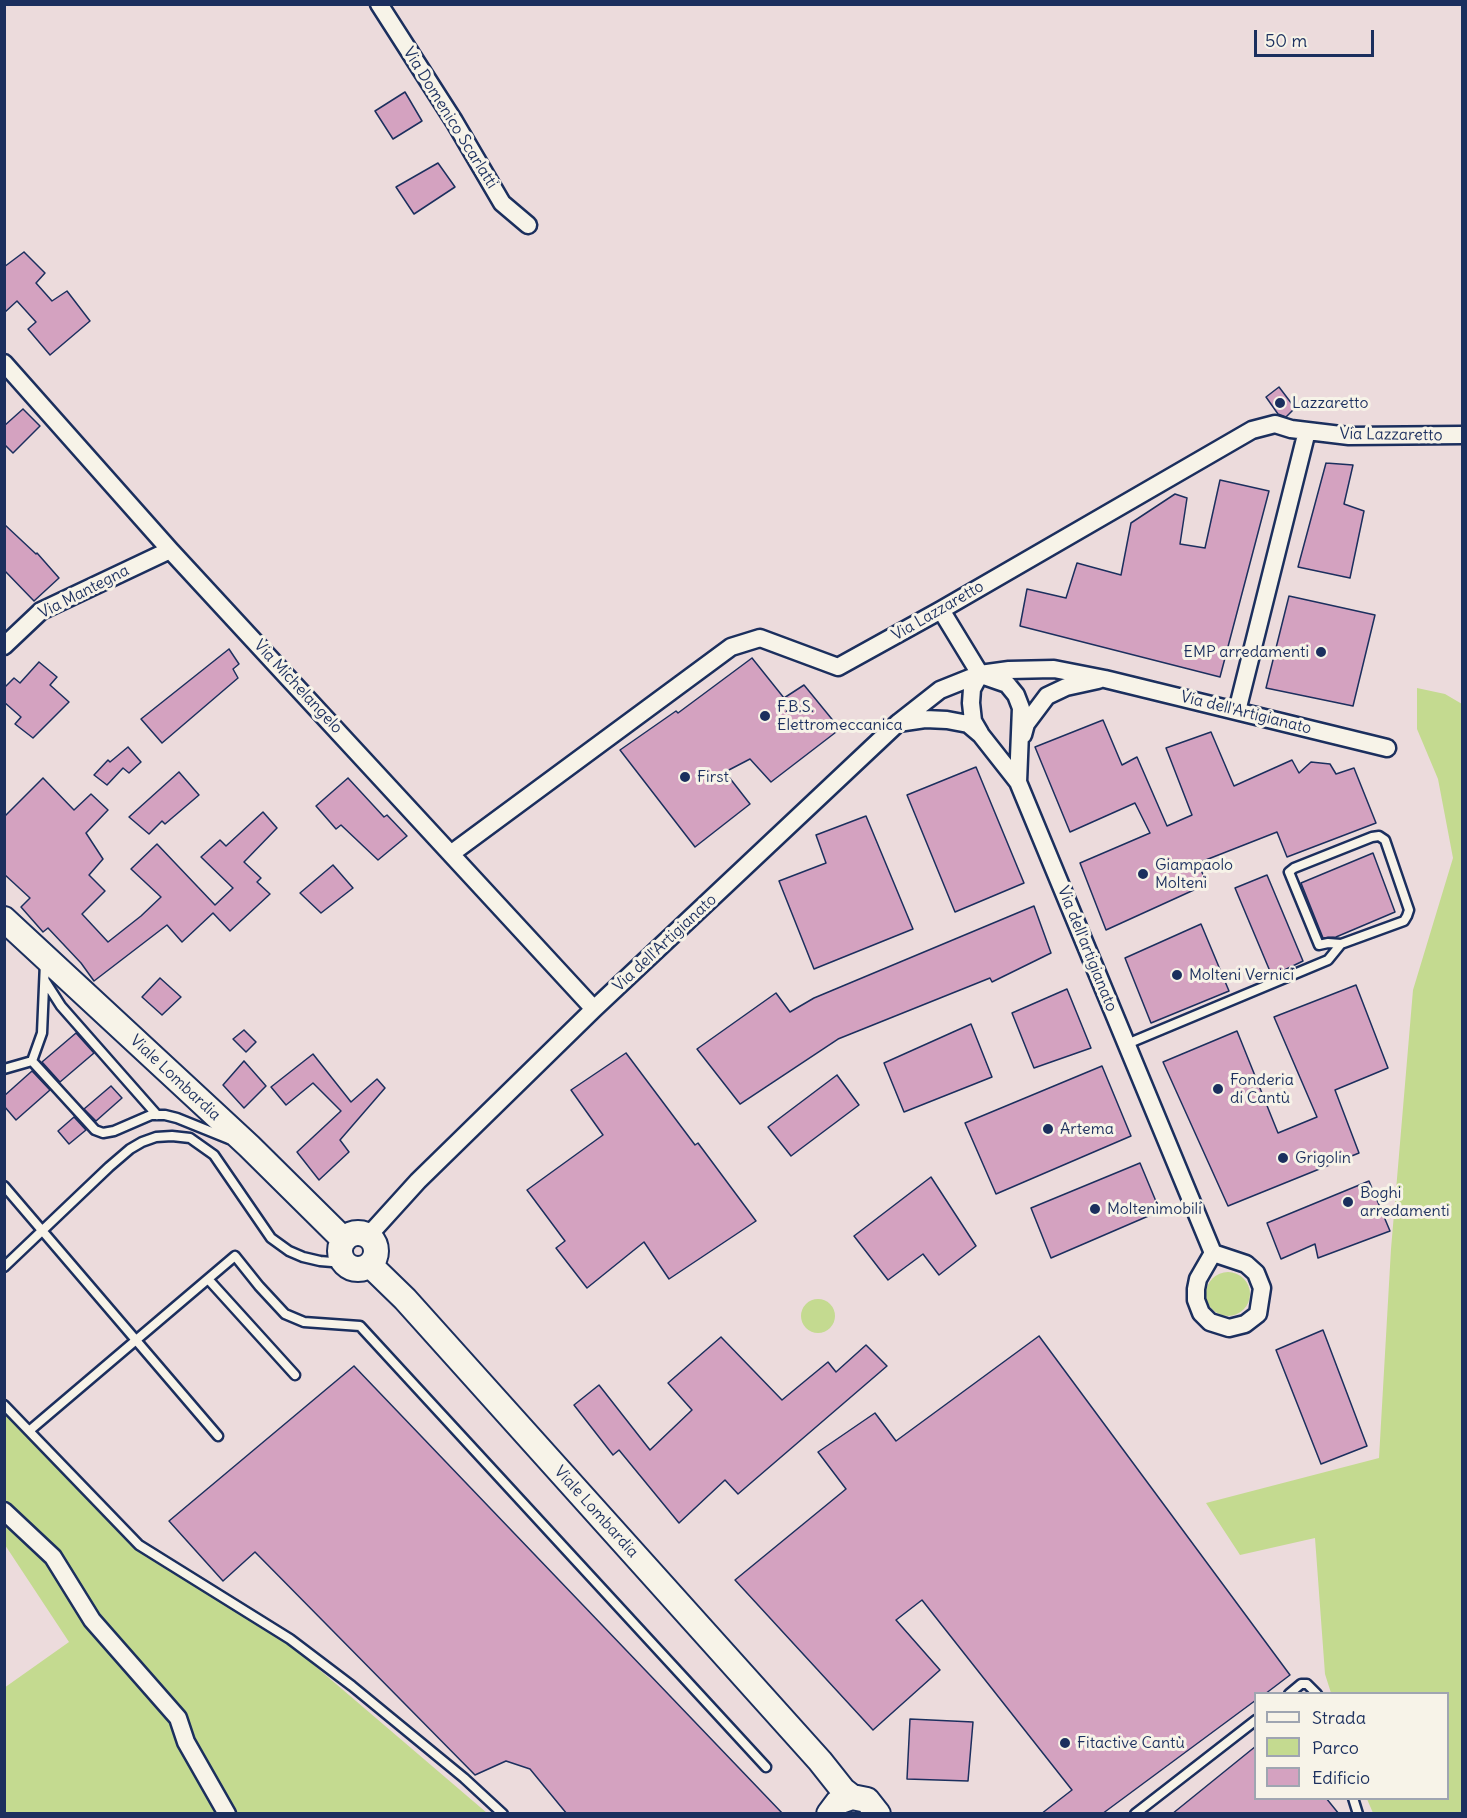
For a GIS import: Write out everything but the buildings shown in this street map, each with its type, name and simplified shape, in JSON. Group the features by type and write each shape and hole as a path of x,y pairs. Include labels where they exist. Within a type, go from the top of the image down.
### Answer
{"main road":[{"name":"Viale Lombardia","path":"4,919 45,969 249,1146 342,1248"},
{"path":"358,1232 369,1235 376,1244 377,1250 370,1265 365,1268 348,1266 342,1248 347,1236 358,1232"},
{"name":"Viale Lombardia","path":"370,1265 405,1299 820,1761 843,1790 852,1797 867,1800 878,1814"},
{"name":"Viale Lombardia","path":"820,1761 829,1787 830,1813"},
{"path":"830,1813 838,1802 852,1797"}],"street":[{"name":"Via Domenico Scarlatti","path":"379,4 454,121 502,203 528,225"},
{"name":"Via Michelangelo","path":"4,363 171,550 594,1009"},
{"name":"Via Lazzaretto","path":"452,853 731,647 760,638 838,667 941,610 1252,429 1275,424 1349,436 1462,435"},
{"path":"1237,711 1307,431"},
{"name":"Via Mantegna","path":"6,640 41,611 171,550"},
{"path":"941,610 980,674 972,689 971,703 973,721 981,735"},
{"name":"Via dell'Artigianato","path":"369,1235 418,1181 594,1009 898,723 940,690 980,674 1009,670 1054,669 1106,679 1387,748"},
{"name":"Via dell'Artigianato","path":"980,674 1008,684 1021,708 1018,782"},
{"name":"Via dell'Artigianato","path":"1020,747 1026,724 1047,696 1066,687 1106,679"},
{"name":"Via dell'artigianato","path":"898,723 926,719 968,724 981,735 1018,782 1213,1253"},
{"path":"1213,1253 1246,1264 1256,1274 1262,1288 1261,1303 1258,1314 1245,1324 1229,1328 1210,1322 1202,1313 1196,1300 1198,1279 1213,1253"},
{"path":"4,1510 53,1557 92,1620 178,1718 186,1742 227,1814"}],"lane":[{"path":"1127,1044 1328,960 1341,944 1404,921 1409,910 1385,840 1379,836 1294,868 1289,872 1319,945 1341,944"},
{"path":"32,1061 42,1033 45,969"},
{"path":"45,969 61,1006 157,1115"},
{"path":"4,1069 32,1061"},
{"path":"32,1061 95,1130 114,1131 151,1115 157,1115 177,1118 249,1146"},
{"path":"4,1267 130,1149 156,1137 172,1136 190,1138 214,1155 271,1238 280,1244 303,1257 332,1262 342,1248"},
{"path":"4,1186 218,1436"},
{"path":"29,1431 236,1256 285,1314 304,1322 360,1326 766,1767"},
{"path":"208,1279 295,1375"},
{"path":"4,1405 139,1545 290,1639 464,1778 503,1814"},
{"path":"1291,1692 1300,1684 1307,1684 1315,1692"},
{"path":"1135,1814 1254,1722"}],"green space":[{"path":"1417,688 1445,694 1462,704 1462,1814 1373,1813 1367,1800 1449,1800 1449,1692 1331,1692 1325,1674 1315,1538 1240,1555 1206,1503 1379,1458 1391,1249 1413,990 1453,858 1438,779 1417,729"},
{"path":"1228,1272 1236,1273 1244,1278 1249,1286 1249,1302 1244,1310 1236,1315 1228,1316 1220,1315 1212,1310 1207,1302 1206,1294 1207,1286 1212,1278 1220,1273"},
{"path":"818,1299 830,1304 835,1316 830,1328 818,1333 806,1328 801,1316 806,1304"},
{"path":"5,1414 143,1554 294,1648 487,1813 5,1813 4,1688 69,1642 5,1545"}],"place":[{"name":"Lazzaretto","path":"1280,403"},
{"name":"EMP arredamenti","path":"1321,652"},
{"name":"F.B.S. Elettromeccanica","path":"765,716"},
{"name":"First","path":"685,777"},
{"name":"Giampaolo Molteni","path":"1143,874"},
{"name":"Molteni Vernici","path":"1177,975"},
{"name":"Fonderia di Cantù","path":"1218,1089"},
{"name":"Artema","path":"1048,1129"},
{"name":"Grigolin","path":"1283,1158"},
{"name":"Boghi arredamenti","path":"1348,1202"},
{"name":"Moltenimobili","path":"1095,1209"},
{"name":"Fitactive Cantù","path":"1065,1743"}]}
